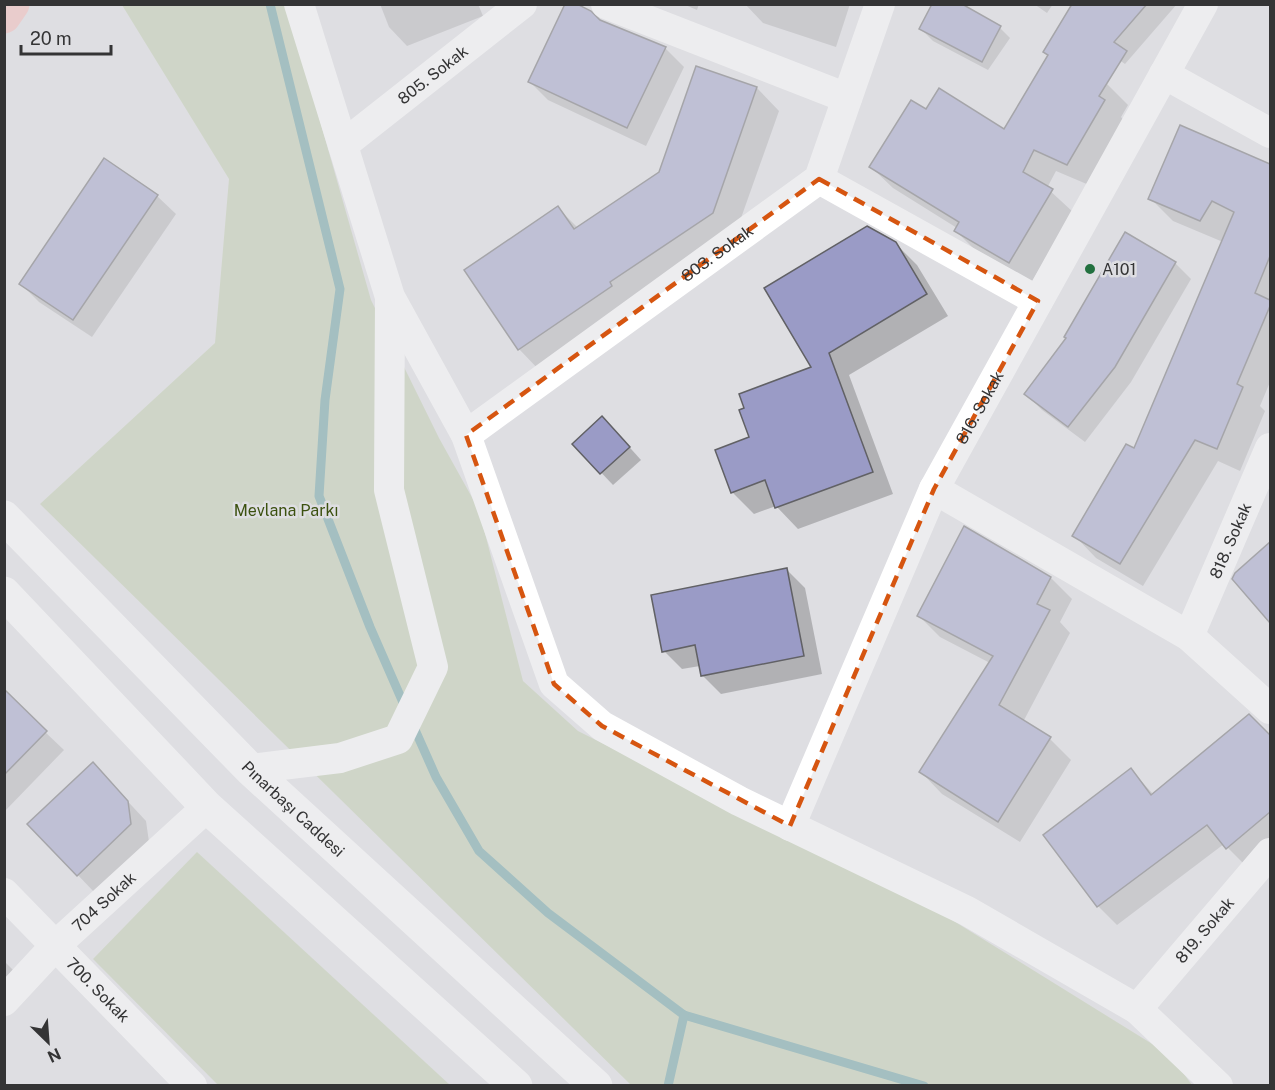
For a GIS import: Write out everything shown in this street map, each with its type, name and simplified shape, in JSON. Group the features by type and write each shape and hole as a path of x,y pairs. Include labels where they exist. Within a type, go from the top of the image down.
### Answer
{"main road":[{"path":"4,17 14,4"}],"street":[{"path":"299,4 390,297 466,435 554,684 602,726 738,801 968,911 1137,1008 1218,1086"},
{"name":"805. Sokak","path":"343,145 522,4"},
{"path":"606,4 847,98"},
{"path":"880,4 819,179 1038,301"},
{"name":"816. Sokak","path":"790,826 934,489 1203,4"},
{"path":"1164,74 1270,133"},
{"name":"803. Sokak","path":"466,435 819,179"},
{"path":"250,769 340,758 398,739 433,667 389,490 390,297"},
{"name":"818. Sokak","path":"1190,636 1270,447"},
{"path":"934,489 1190,636 1270,709"},
{"name":"Pınarbaşı Caddesi","path":"4,517 250,769 596,1086"},
{"path":"4,593 207,807 516,1086"},
{"name":"704 Sokak","path":"4,1001 56,945 207,807"},
{"name":"819. Sokak","path":"1137,1008 1270,853"},
{"name":"700. Sokak","path":"4,893 192,1086"}],"highlighted area":[{"path":"819,179 1038,301 934,489 790,826 602,726 554,684 466,435"}],"green space":[{"name":"Mevlana Parkı","path":"122,5 287,5 371,300 439,438 479,510 523,681 578,731 944,915 1170,1055 1192,1085 631,1085 40,504 215,343 229,179"},
{"path":"197,852 450,1085 218,1085 93,959"}],"building":[{"path":"565,4 577,4 591,11 600,20 666,47 627,128 528,82"},
{"path":"932,4 962,4 1001,26 982,62 919,29"},
{"path":"1072,4 1147,4 1114,42 1127,51 1099,96 1105,100 1067,165 1034,150 1023,172 1053,189 1009,263 954,231 959,222 869,167 911,100 926,109 939,88 1004,129 1048,55 1043,52"},
{"path":"696,66 757,87 713,213 610,282 612,286 518,350 464,270 558,206 574,229 659,172"},
{"path":"1180,125 1270,164 1270,256 1255,293 1270,300 1270,306 1237,384 1243,387 1217,449 1195,440 1120,564 1072,536 1126,444 1134,448 1234,212 1212,201 1200,221 1148,199"},
{"path":"104,158 158,195 73,320 19,284"},
{"path":"867,226 896,242 927,294 829,353 873,472 775,508 765,480 731,493 715,450 749,437 739,410 744,408 739,394 811,367 764,288"},
{"path":"1125,232 1176,262 1115,367 1068,427 1024,394 1066,338 1064,337"},
{"path":"602,416 630,447 600,474 572,444"},
{"path":"964,526 1051,577 1037,604 1050,610 999,705 1051,737 998,822 919,772 993,656 917,616"},
{"path":"1270,542 1270,623 1232,579 1235,573"},
{"path":"787,568 804,656 701,676 695,645 662,652 651,595"},
{"path":"4,689 47,731 4,775"},
{"path":"1249,714 1270,735 1270,812 1226,849 1207,825 1097,907 1043,835 1131,768 1151,795"},
{"path":"93,762 128,801 131,824 77,876 27,824"}],"waterway":[{"path":"270,4 340,289 325,400 319,496 370,627 405,707"},
{"path":"412,723 436,777 479,851 548,913 684,1015 924,1086"},
{"path":"668,1086 684,1015"}],"place":[{"name":"A101","path":"1090,269"}]}
